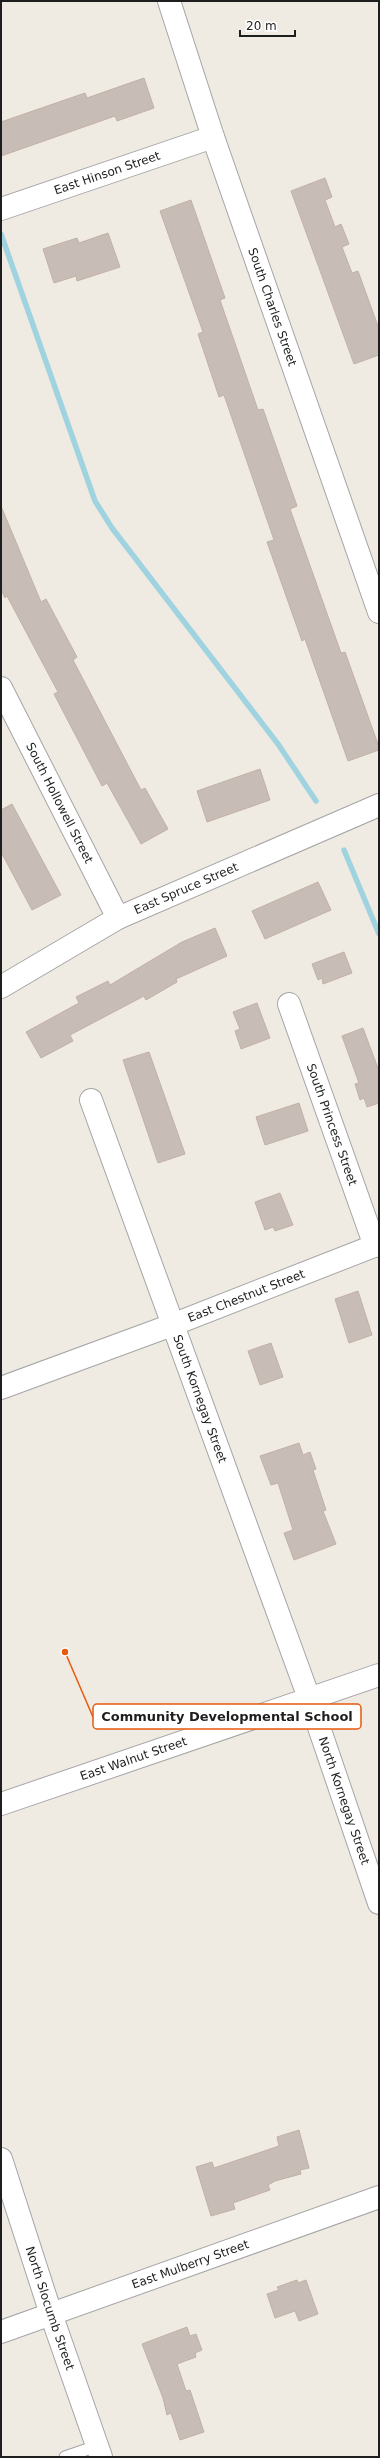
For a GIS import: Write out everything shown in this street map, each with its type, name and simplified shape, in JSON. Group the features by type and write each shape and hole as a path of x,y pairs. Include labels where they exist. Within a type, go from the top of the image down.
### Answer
{"street":[{"name":"South Charles Street","path":"168,1 213,137 379,612"},
{"name":"East Hinson Street","path":"1,209 213,137"},
{"name":"South Hollowell Street","path":"1,688 118,918"},
{"name":"East Spruce Street","path":"1,987 118,918 379,805"},
{"name":"South Princess Street","path":"289,1004 377,1245"},
{"name":"South Kornegay Street","path":"91,1100 309,1698"},
{"name":"East Chestnut Street","path":"1,1388 172,1325 377,1245"},
{"name":"East Walnut Street","path":"1,1804 379,1675"},
{"name":"North Kornegay Street","path":"309,1698 379,1903"},
{"name":"North Slocumb Street","path":"1,2159 51,2314 99,2451"},
{"name":"East Mulberry Street","path":"1,2332 379,2197"}],"lane":[{"path":"65,2457 99,2451"}],"building":[{"path":"144,78 154,108 117,121 115,116 1,156 1,122 85,93 87,98"},
{"path":"325,178 332,197 325,200 335,227 341,224 349,244 342,247 352,273 358,271 379,329 379,355 354,364 291,191"},
{"path":"191,200 225,298 220,300 258,410 263,409 297,506 290,509 341,653 345,652 379,747 379,750 348,761 305,639 302,641 267,542 274,540 224,395 219,397 198,334 203,332 160,211"},
{"path":"108,233 120,267 77,281 76,276 54,283 43,249 77,238 79,243"},
{"path":"1,506 41,602 46,599 77,657 73,660 141,790 145,788 168,829 141,844 107,783 102,786 54,694 58,692 7,596 5,598 1,589"},
{"path":"260,769 270,800 207,822 197,791"},
{"path":"12,804 61,895 32,910 1,852 1,810"},
{"path":"318,882 331,910 265,939 252,911"},
{"path":"215,928 227,956 176,979 177,982 146,1000 144,996 70,1035 73,1041 41,1058 26,1032 79,1003 76,997 108,981 110,985 182,942"},
{"path":"344,952 352,973 323,984 322,978 318,980 312,964"},
{"path":"257,1003 270,1038 241,1049 235,1031 240,1029 233,1012"},
{"path":"363,1028 379,1071 379,1103 367,1107 364,1098 360,1100 355,1084 359,1083 342,1036"},
{"path":"149,1052 185,1154 158,1163 123,1060"},
{"path":"299,1103 308,1131 265,1145 256,1117"},
{"path":"280,1193 293,1225 275,1231 273,1227 265,1230 255,1202"},
{"path":"358,1291 372,1335 349,1343 335,1299"},
{"path":"271,1343 283,1377 260,1385 248,1351"},
{"path":"299,1443 303,1455 310,1452 316,1469 313,1470 326,1510 323,1511 336,1544 294,1560 284,1533 293,1530 278,1483 271,1485 260,1456"},
{"path":"299,2130 309,2168 300,2170 301,2174 275,2181 268,2185 270,2190 233,2203 235,2209 211,2216 196,2167 212,2162 214,2168 279,2146 277,2137"},
{"path":"297,2280 298,2283 306,2280 318,2314 299,2321 295,2311 275,2318 267,2294 279,2290 277,2287"},
{"path":"187,2327 190,2336 196,2334 202,2350 195,2353 196,2357 177,2364 186,2391 190,2390 204,2432 180,2440 171,2413 167,2415 163,2398 142,2344"}],"waterway":[{"path":"1,234 95,501 112,528 278,744 316,801"},
{"path":"344,850 379,934"}],"place":[{"name":"Community Developmental School","path":"65,1652"}]}
